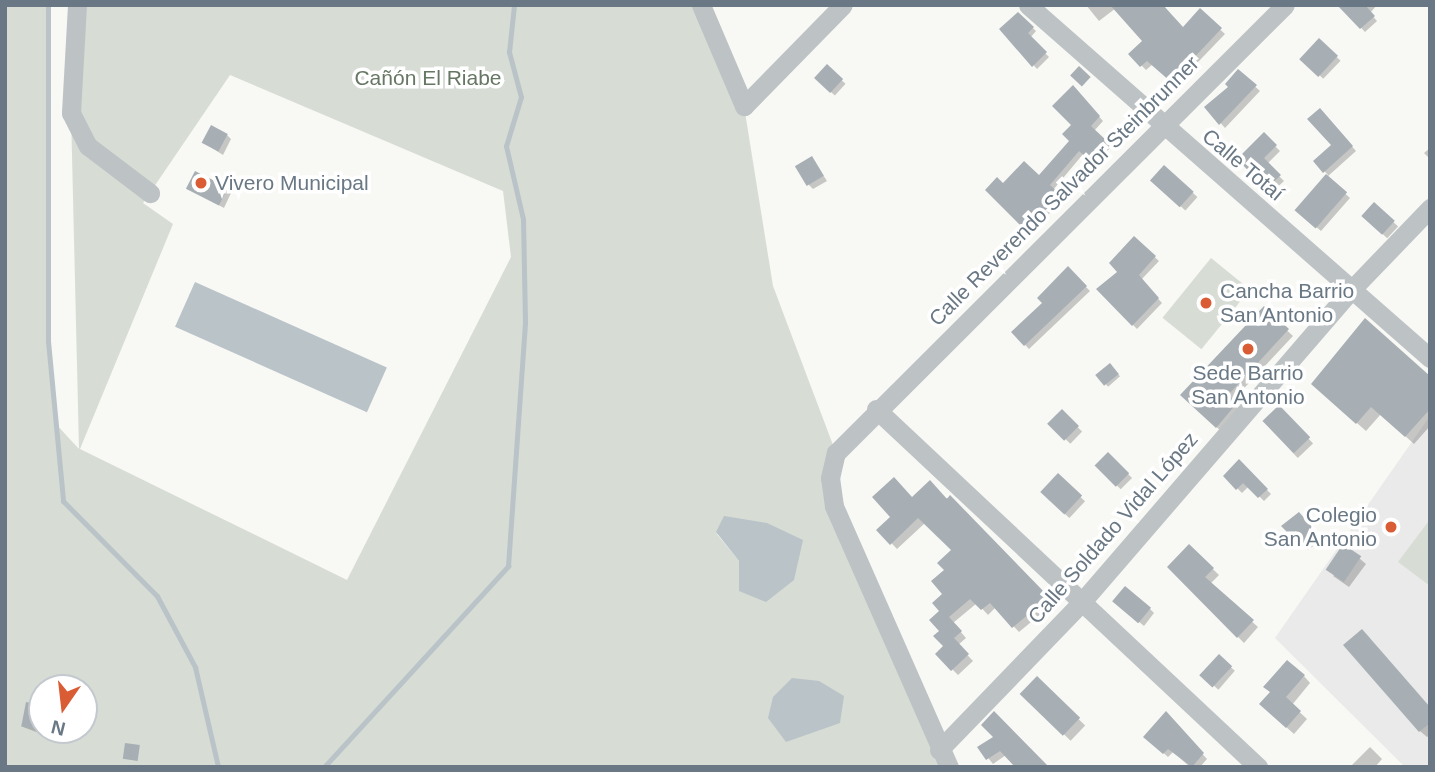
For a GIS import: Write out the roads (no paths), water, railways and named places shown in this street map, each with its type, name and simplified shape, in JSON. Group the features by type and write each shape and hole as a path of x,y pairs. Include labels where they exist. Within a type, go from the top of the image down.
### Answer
{"street":[{"path":"77,5 71,113 88,146 150,193"},
{"path":"701,5 744,106 843,5"},
{"name":"Calle Totaí","path":"1028,5 1161,127 1354,287 1430,358"},
{"name":"Calle Reverendo Salvador Steinbrunner","path":"949,767 939,750 834,506 830,478 836,453 876,409 1284,5"},
{"name":"Calle Soldado Vidal López","path":"939,750 1080,604 1354,287 1430,208"},
{"path":"876,409 1080,604 1258,767"}],"waterway":[{"path":"48,5 48,341 63,501 157,596 195,667 218,767"},
{"path":"324,767 508,566 525,322 523,219 506,146 521,97 509,52 514,5"}],"place":[{"name":"Vivero Municipal","path":"201,183"},
{"name":"Cancha Barrio San Antonio","path":"1206,303"},
{"name":"Sede Barrio San Antonio","path":"1248,349"},
{"name":"Colegio San Antonio","path":"1391,527"}],"park label":[{"name":"Cañón El Riabe","path":"428,78"}]}
